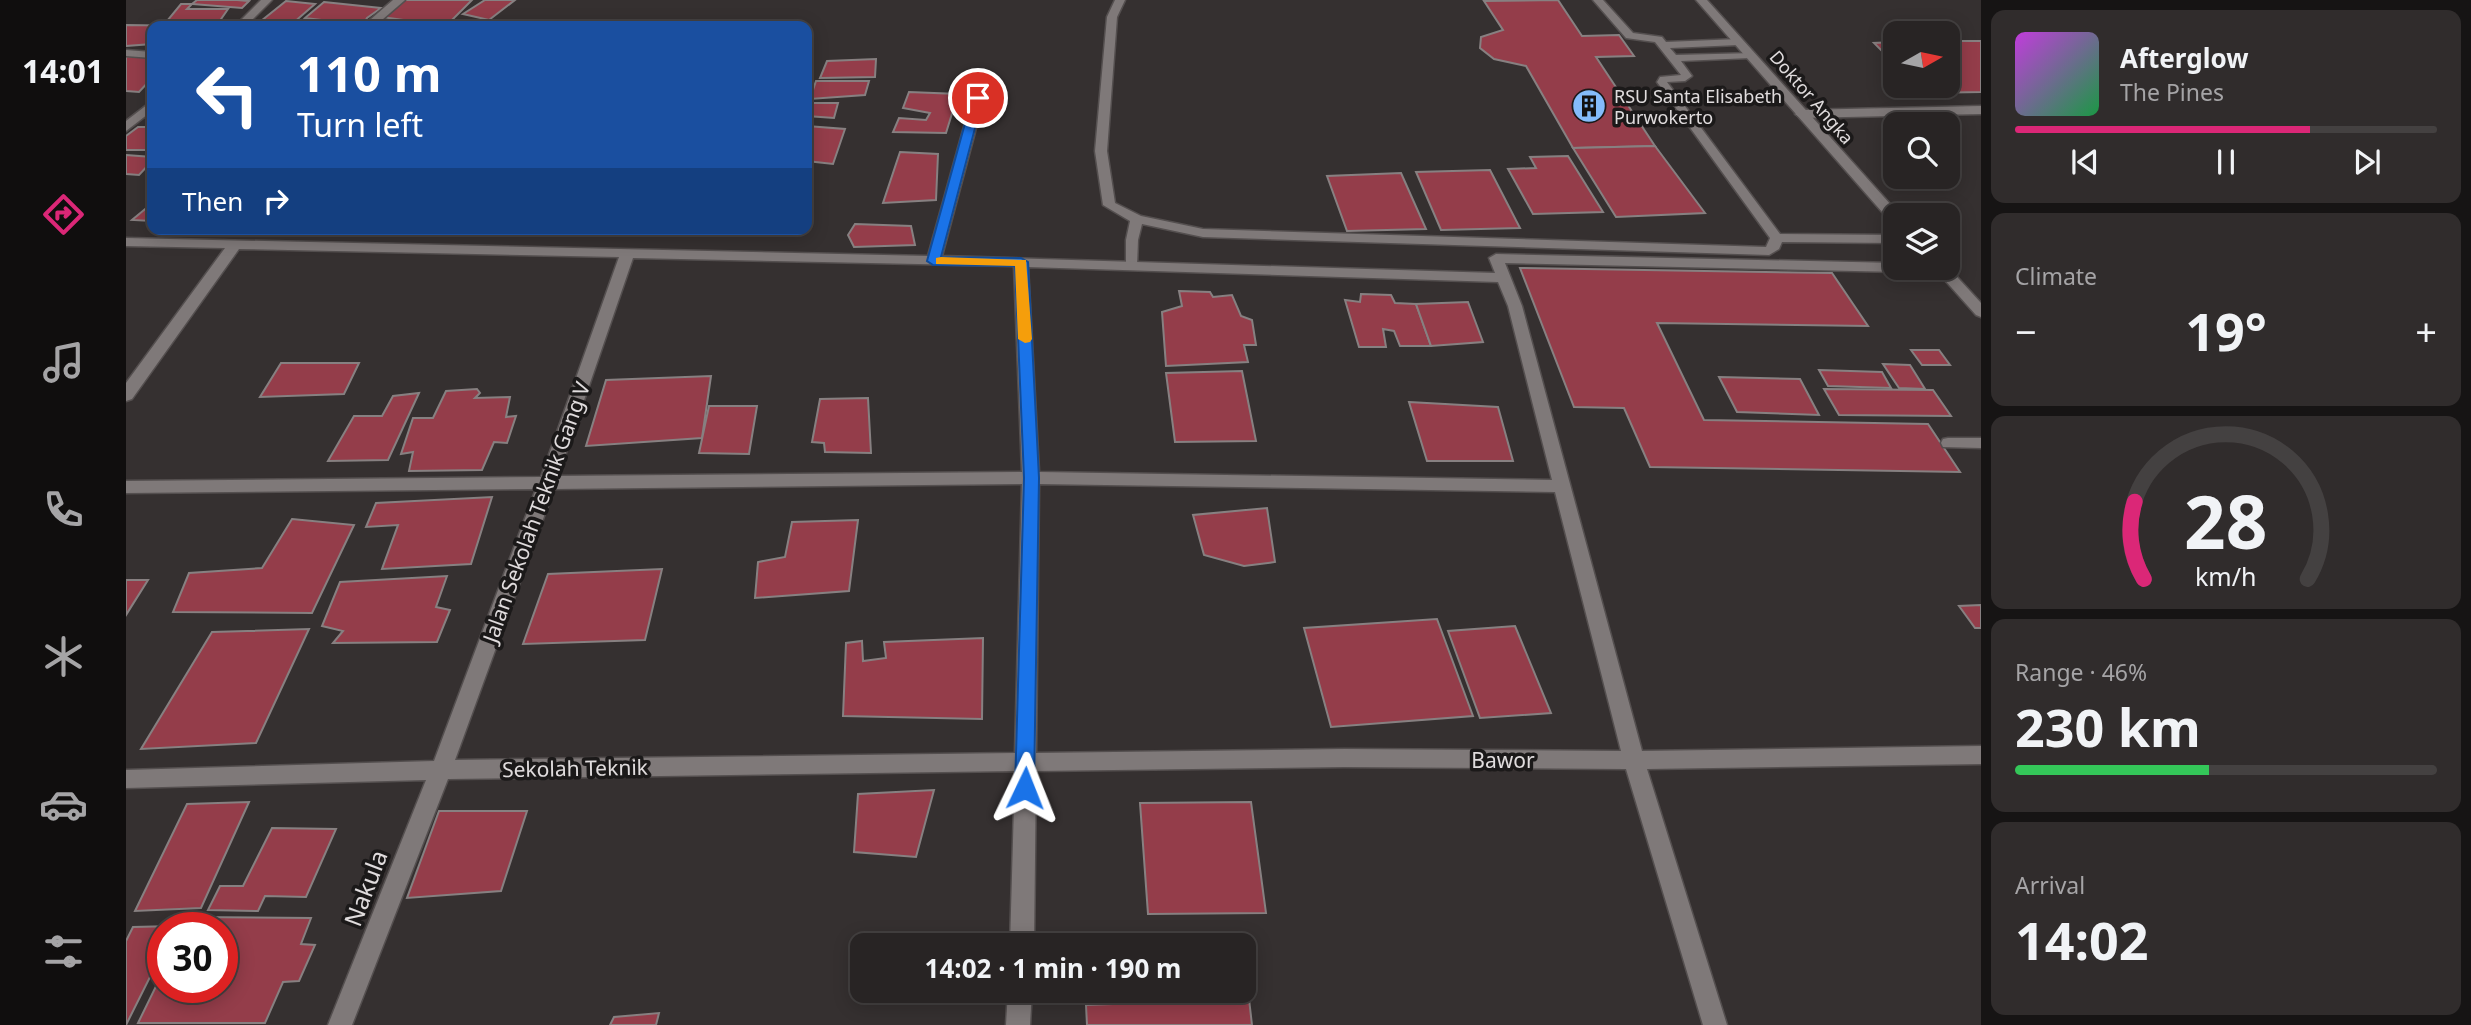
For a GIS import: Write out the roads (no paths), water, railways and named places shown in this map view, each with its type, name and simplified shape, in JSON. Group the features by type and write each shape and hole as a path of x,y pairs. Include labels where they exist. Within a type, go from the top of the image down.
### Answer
{"street":[{"path":"245,21 267,0"},
{"path":"374,21 400,0"},
{"name":"Doktor Angka","path":"1701,0 1883,205"},
{"path":"126,53 147,55"},
{"path":"933,261 978,98"},
{"path":"126,127 147,109"},
{"path":"1801,114 1981,110"},
{"path":"126,242 1021,262 1504,278"},
{"path":"126,395 235,245"},
{"name":"Jalan Sekolah Teknik Gang V","path":"439,770 547,484 627,254"},
{"path":"1715,1025 1634,761 1515,306 1496,258 1883,267"},
{"path":"1021,262 1031,478 1022,933"},
{"path":"1952,280 1981,312"},
{"path":"126,487 1031,478 1561,486"},
{"name":"Bawor","path":"1025,762 1331,758 1634,761 1981,755"},
{"name":"Sekolah Teknik","path":"126,779 439,770 1025,762"},
{"name":"Nakula","path":"340,1025 439,770"},
{"path":"1018,1025 1019,1003"}],"lane":[{"path":"1120,0 1112,17 1101,151 1109,205 1137,219 1203,233 1769,251 1775,246 1776,238 1662,82 1664,79 1688,77 1656,38 1628,35 1598,0"},
{"path":"1662,45 1738,42"},
{"path":"1673,58 1750,55"},
{"path":"1131,266 1132,240 1137,219"},
{"path":"1776,238 1883,239"},
{"path":"1492,241 1496,258"},
{"path":"1948,443 1981,443"}],"place":[{"name":"RSU Santa Elisabeth Purwokerto","path":"1589,106"}]}
